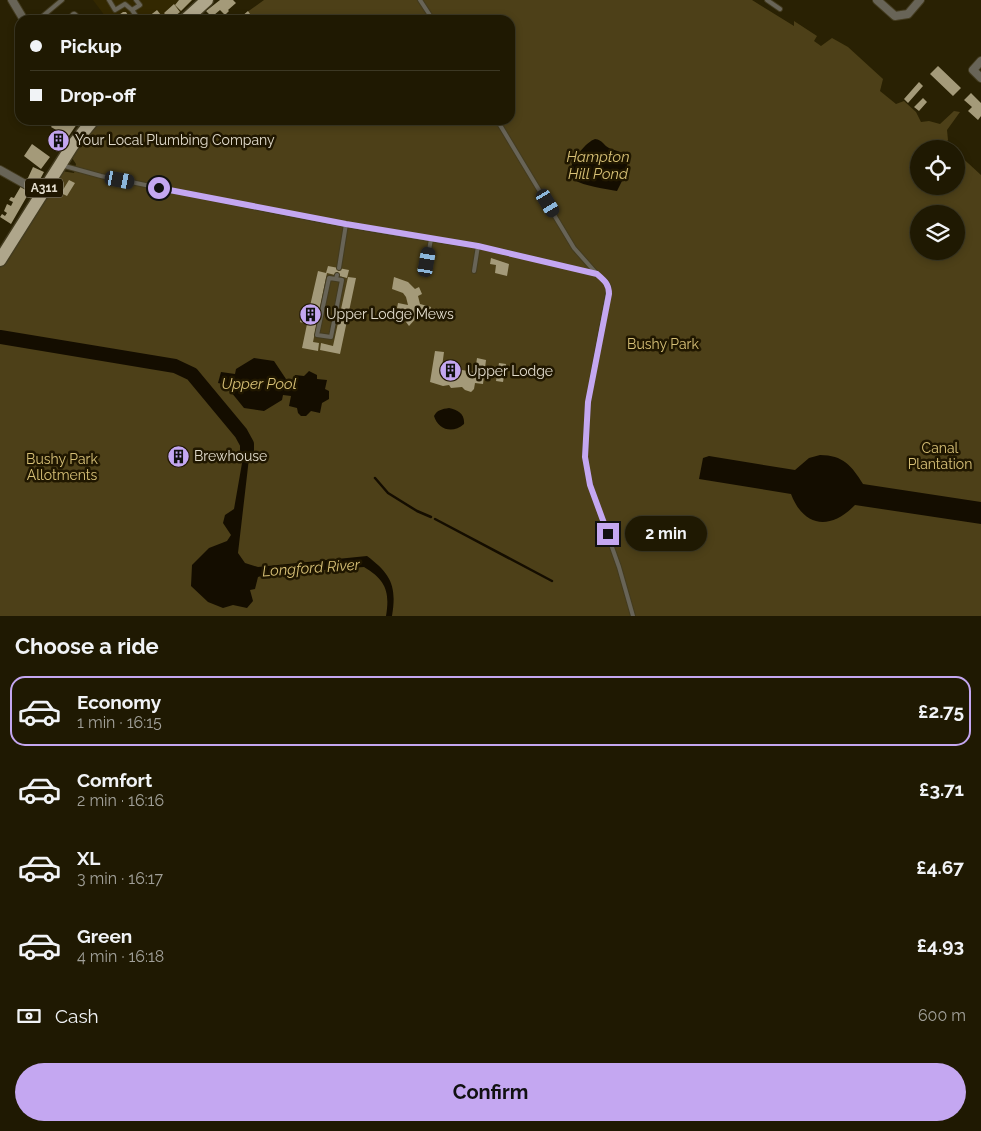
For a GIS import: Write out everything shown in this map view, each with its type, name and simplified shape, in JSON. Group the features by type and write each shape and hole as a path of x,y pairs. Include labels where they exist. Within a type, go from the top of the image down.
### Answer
{"main road":[{"path":"190,15 207,0"},
{"name":"A311","path":"0,260 41,193 87,125"}],"street":[{"path":"12,0 21,15"},
{"path":"876,0 895,16 908,14 920,0"},
{"path":"981,61 973,70 981,78"},
{"path":"0,170 41,193"}],"lane":[{"path":"44,15 62,0"},
{"path":"108,0 115,10 125,4 136,15"},
{"path":"132,10 140,5 136,0"},
{"path":"420,0 430,15"},
{"path":"767,0 780,9"},
{"path":"500,125 574,248 609,287 588,402 585,457 590,485 619,567 633,616"},
{"path":"60,165 101,176 346,224 478,246 597,274"},
{"path":"339,268 346,224"},
{"path":"427,262 431,239"},
{"path":"474,271 478,246"},
{"path":"337,277 342,280 331,338 316,335 329,278 337,277"}],"shaded area":[{"path":"93,0 193,0 177,15 104,15"}],"green space":[{"name":"Bushy Park","path":"264,0 752,0 794,26 794,21 817,36 814,41 821,46 832,38 848,47 883,79 880,91 896,104 904,101 916,112 921,122 929,121 940,124 954,111 960,112 947,130 948,140 910,140 910,195 965,195 965,160 981,175 981,616 0,616 0,264 61,171 74,173 76,164 70,155 94,125 515,125 515,15 243,15"}],"water":[{"name":"Hampton Hill Pond","path":"595,139 600,140 609,148 623,153 627,157 627,171 617,191 583,184 574,180 571,176 570,170 576,157 586,145"},
{"name":"Upper Pool","path":"254,358 274,361 286,379 285,383 293,384 295,375 304,376 309,371 317,375 317,379 327,380 325,389 329,391 329,399 322,403 320,413 311,411 306,416 301,416 297,408 289,406 291,396 283,395 282,400 264,411 244,408 231,392 232,386 218,383 221,372 235,374 236,369"},
{"path":"449,408 460,413 464,424 451,430 439,425 434,416 440,410"},
{"path":"246,433 251,441 238,553 245,563 258,567 367,556 387,575 393,589 392,616 386,616 387,593 385,587 377,577 364,567 268,574 258,577 255,589 250,590 253,601 247,608 233,605 223,608 208,602 191,586 192,565 209,548 227,541 231,535 223,523 225,515 234,509 245,446 236,436"},
{"path":"820,455 841,459 851,467 863,484 981,502 981,524 855,505 837,519 819,522 803,514 791,494 699,479 703,458 709,456 795,470 809,458"}],"building":[{"path":"179,0 192,0 181,11 175,5"},
{"path":"220,0 233,0 236,3 225,15 220,10 214,15 210,15 206,11"},
{"path":"174,4 180,12 176,15 166,15 164,13"},
{"path":"157,10 161,15 150,15"},
{"path":"126,12 128,15 119,15"},
{"path":"938,66 961,88 953,96 930,74"},
{"path":"919,82 923,86 908,103 904,99"},
{"path":"971,93 981,103 981,116 978,120 968,111 972,107 964,100"},
{"path":"923,98 927,102 919,111 914,107"},
{"path":"52,125 76,125 62,146 52,140 58,131 51,127"},
{"path":"32,144 50,157 41,169 24,156"},
{"path":"33,167 44,172 37,185 27,180"},
{"path":"69,180 75,183 67,196 61,193"},
{"path":"21,186 30,191 11,224 0,217 2,214 5,216 7,213 4,211 7,204 11,206 13,202 9,200 11,197 14,198"},
{"path":"491,258 509,264 507,276 495,273 496,265 490,264"},
{"name":"Upper Lodge Mews","path":"328,266 349,270 347,278 327,273 313,342 319,343 318,351 302,348 307,324 300,322 304,305 310,306 318,271 326,273"},
{"path":"348,277 356,278 340,354 320,350 321,343 333,346"},
{"path":"394,277 408,282 415,289 419,287 422,294 418,296 420,304 431,307 428,318 418,316 409,326 406,322 410,312 397,308 398,303 408,305 403,293 392,289"},
{"name":"Upper Lodge","path":"435,351 444,352 442,367 475,372 477,358 486,360 483,384 475,383 474,389 471,392 462,387 451,388 449,385 443,386 430,382"},
{"path":"499,363 506,364 503,382 496,381"},
{"name":"Brewhouse","path":"172,447 183,447 184,464 174,465"}],"waterway":[{"name":"Longford River","path":"0,337 175,366 192,374 241,433 247,444 247,450"},
{"path":"375,478 388,493 417,511 431,517"},
{"path":"435,519 552,581"}],"place":[{"name":"Your Local Plumbing Company","path":"59,140"},
{"name":"Upper Lodge Mews","path":"310,314"},
{"name":"Upper Lodge","path":"451,371"},
{"name":"Brewhouse","path":"178,456"}],"route":[{"path":"159,188 346,224 478,246 597,274 606,282 609,287 609,294 588,402 585,457 590,485 608,534"}],"park label":[{"name":"Canal Plantation","path":"940,456"},
{"name":"Bushy Park Allotments","path":"62,468"}]}
